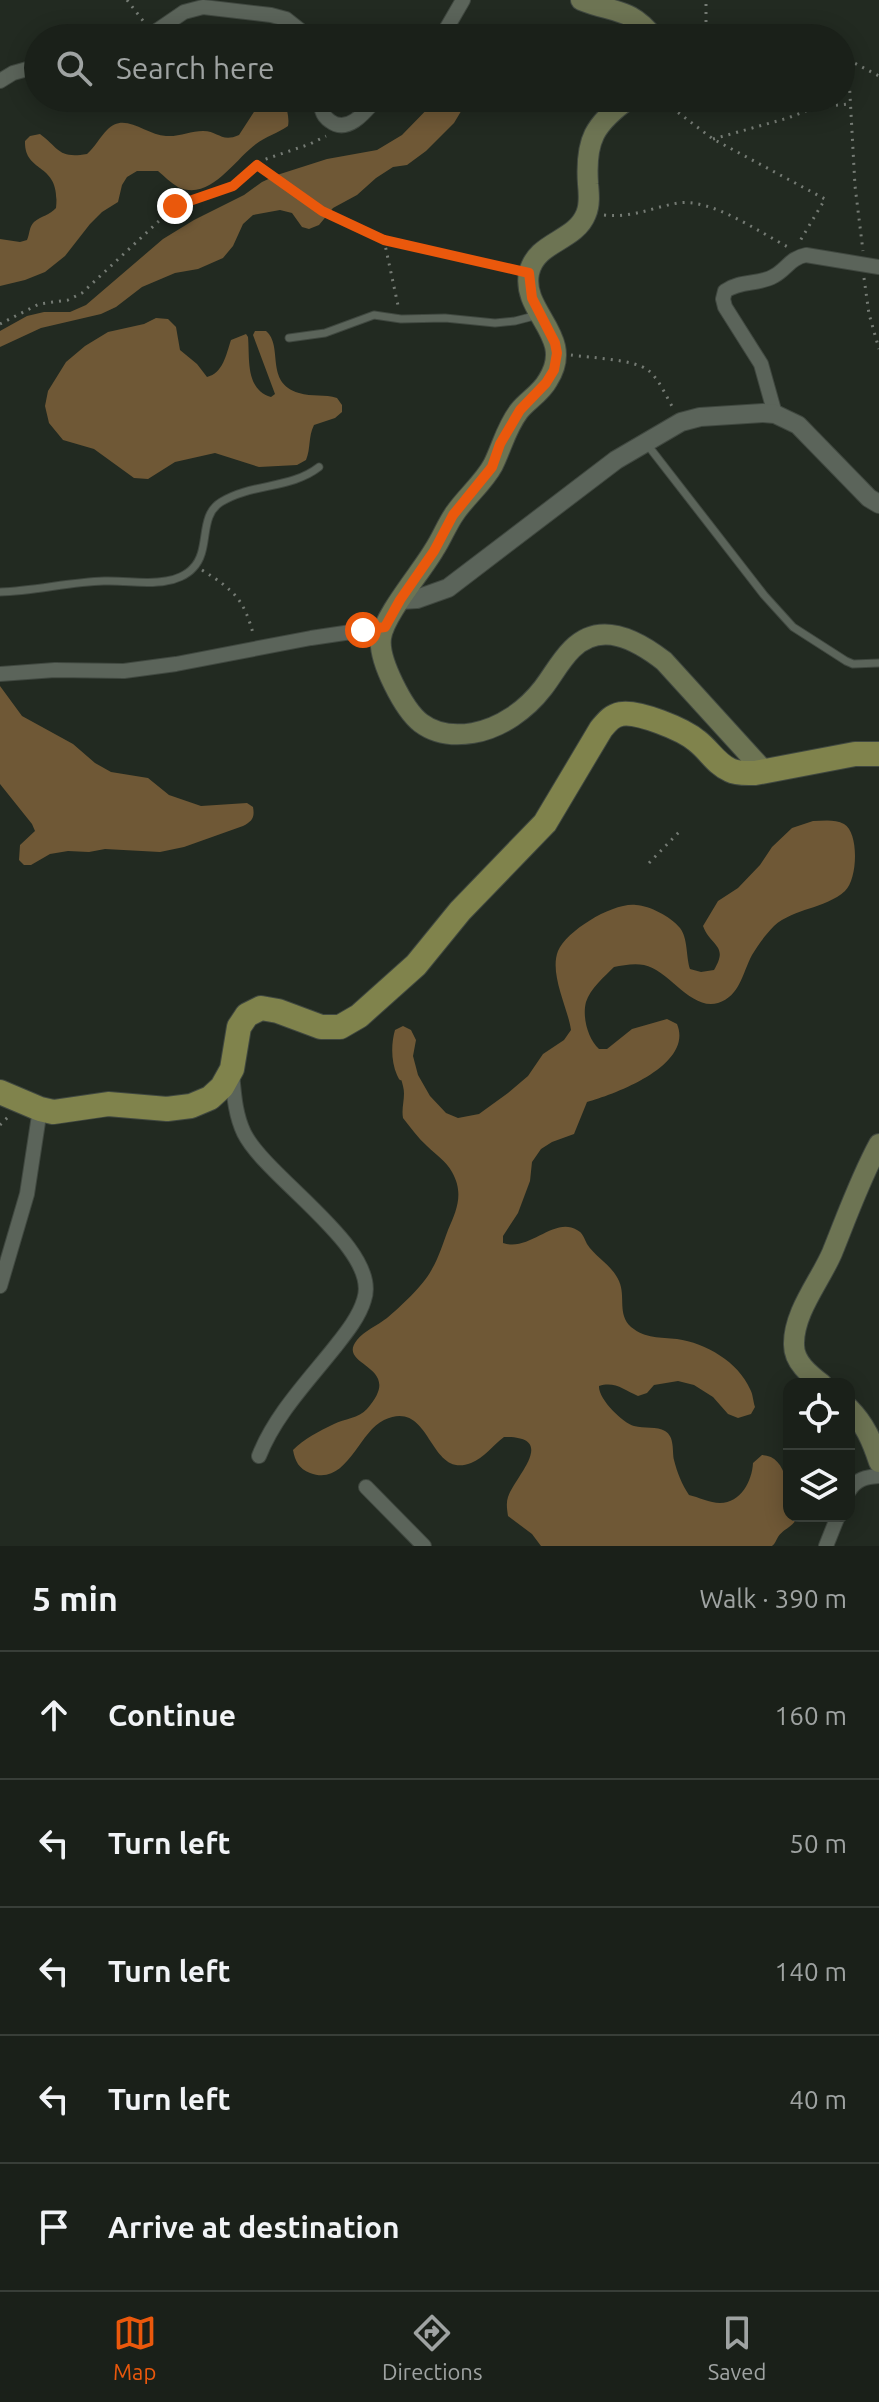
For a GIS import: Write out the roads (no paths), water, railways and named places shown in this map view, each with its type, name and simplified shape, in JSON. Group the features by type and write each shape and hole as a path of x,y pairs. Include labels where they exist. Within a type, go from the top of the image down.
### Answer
{"main road":[{"path":"581,0 601,8 618,10 641,24"},
{"path":"613,112 600,123 590,143 587,213 574,231 542,250 529,273 532,298 551,334 557,353 554,370 520,410 500,444 492,467 453,515 434,551 400,600 381,637 383,657 408,708 421,723 456,736 482,731 508,720 542,689 573,648 588,637 603,634 625,637 664,661 765,772"},
{"path":"0,1092 53,1112 108,1104 167,1109 191,1106 210,1098 222,1087 232,1069 239,1027 247,1015 261,1008 321,1027 340,1027 359,1016 416,965 460,911 545,823 601,729 611,718 622,714 643,717 684,732 720,765 741,773 765,772 855,754 879,754"},
{"path":"816,1378 798,1360 794,1346 795,1331 879,1144"},
{"path":"855,1415 871,1440 879,1462"}],"street":[{"path":"449,24 463,0"},
{"path":"166,24 184,12 216,7 286,19 292,24"},
{"path":"0,81 24,70"},
{"path":"323,112 334,125 343,126 353,122 363,112"},
{"path":"775,414 761,364 725,307 725,291 733,285 773,278 797,257 821,257 872,266"},
{"path":"400,600 417,599 448,588 645,441 681,422 713,415 775,414 798,425 869,498 879,504"},
{"path":"0,674 55,670 124,671 385,627"},
{"path":"232,1069 236,1110 245,1134 266,1164 345,1241 363,1269 367,1284 364,1300 350,1328 277,1420 259,1456"},
{"path":"0,1286 27,1194 40,1109"},
{"path":"855,1483 866,1477 879,1476"},
{"path":"366,1487 424,1546"},
{"path":"826,1546 836,1522"}],"lane":[{"path":"289,338 325,333 374,315 495,323 541,314"},
{"path":"645,441 737,563 793,627 853,664 879,663"},
{"path":"0,592 106,581 169,581 195,565 214,507 241,493 300,479 319,467"}]}
